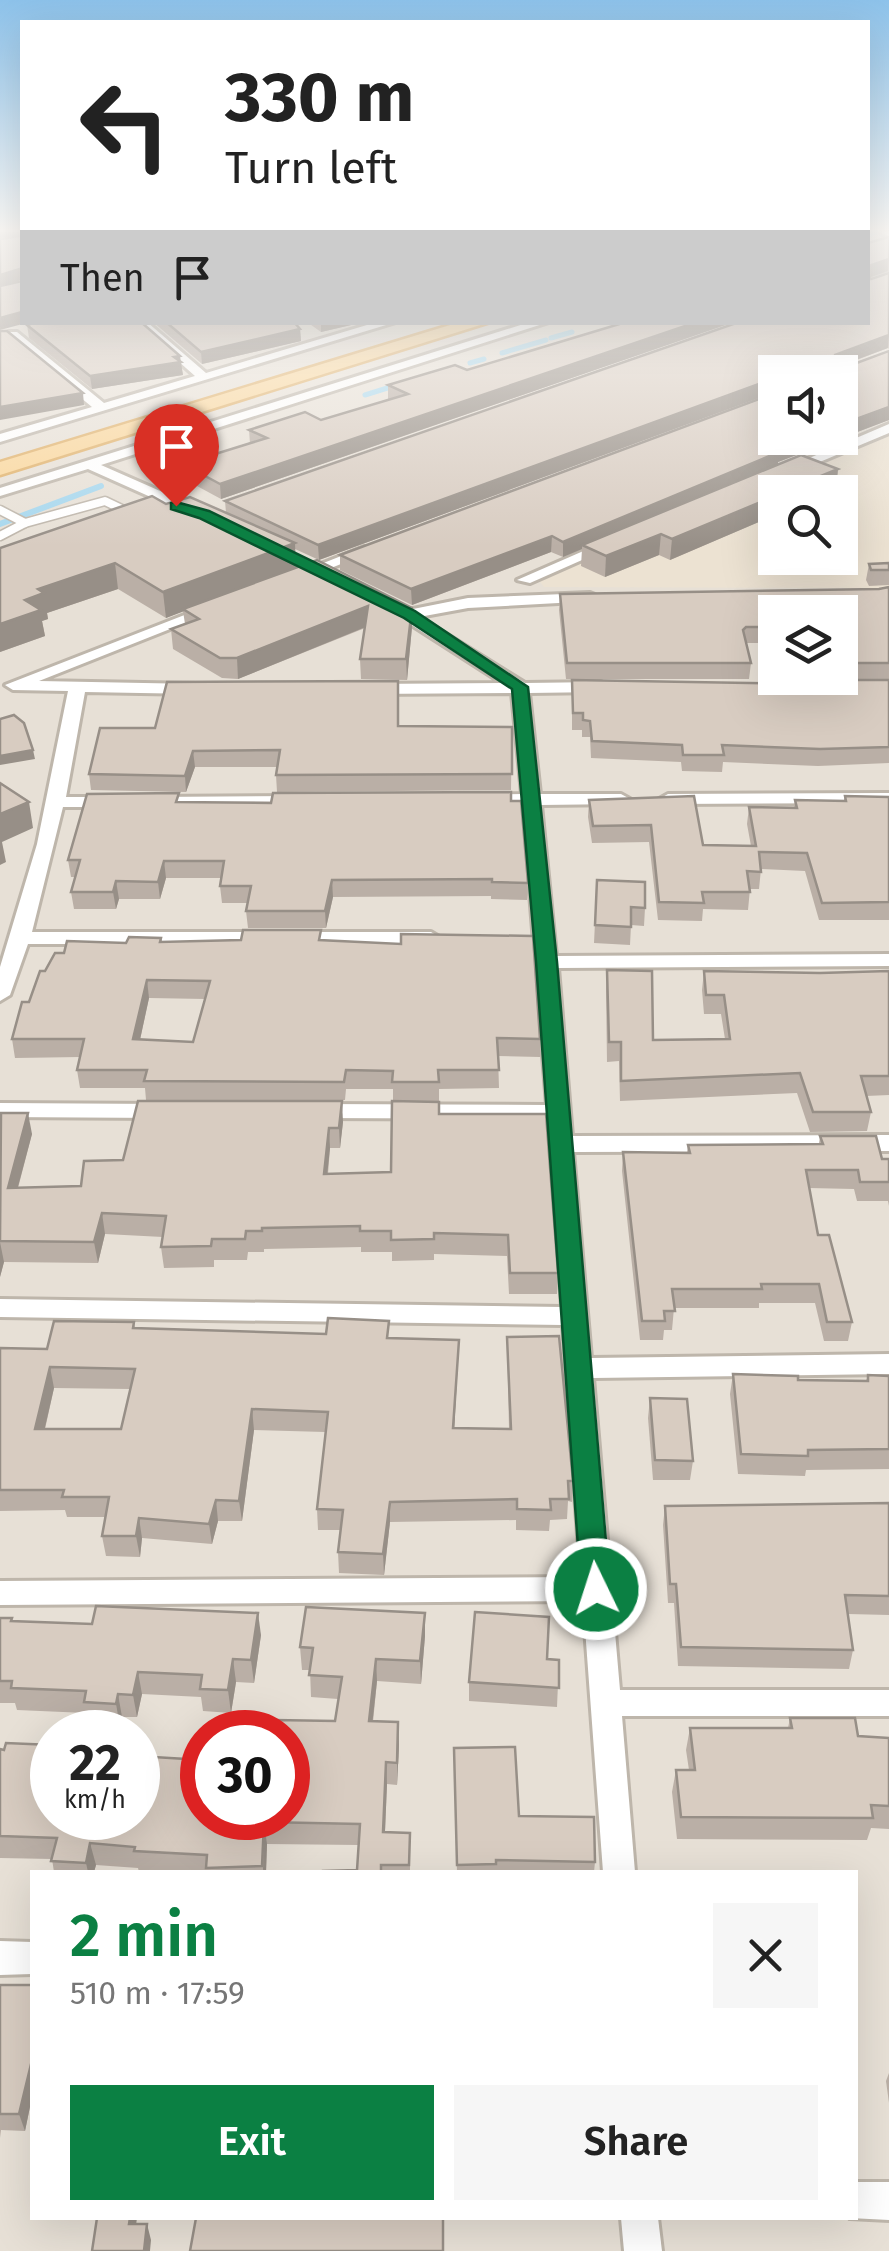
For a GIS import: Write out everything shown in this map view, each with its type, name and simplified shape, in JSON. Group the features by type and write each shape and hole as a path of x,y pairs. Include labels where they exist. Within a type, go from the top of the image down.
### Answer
{"main road":[{"path":"0,452 382,337"},
{"path":"0,468 431,337"}],"street":[{"path":"7,337 102,408"},
{"path":"156,337 204,378"},
{"path":"313,337 322,343"},
{"path":"0,438 342,337"},
{"path":"0,492 496,337"},
{"path":"776,475 889,428"},
{"path":"88,464 170,508 220,522"},
{"path":"282,582 325,573 391,542"},
{"path":"525,580 616,542"},
{"path":"302,561 325,573"},
{"path":"409,614 468,603 601,598"},
{"path":"379,599 409,614 520,687"},
{"path":"6,687 228,603"},
{"path":"6,687 216,689"},
{"path":"520,687 619,1870"},
{"path":"354,688 617,688"},
{"path":"0,995 22,938 58,802 77,689"},
{"path":"472,800 889,798"},
{"path":"58,802 314,801"},
{"path":"22,938 448,938"},
{"path":"539,946 889,960"},
{"path":"0,1110 179,1111"},
{"path":"298,1111 557,1112"},
{"path":"560,1144 889,1143"},
{"path":"0,1308 575,1316"},
{"path":"579,1368 889,1364"},
{"path":"0,1594 596,1589"},
{"path":"606,1703 889,1703"},
{"path":"0,1958 30,1958"},
{"path":"858,2201 889,2201"},
{"path":"640,2220 643,2251"}],"lane":[{"path":"0,536 25,523 105,502 136,516 120,522"},
{"path":"4,512 25,523"}],"shaded area":[{"path":"0,337 889,337 889,2251 0,2251"},
{"path":"889,436 889,588 544,587 538,579 758,489 758,575 858,575 858,475 793,475 842,455 858,455 858,449"}],"building":[{"path":"0,337 14,337 83,393 0,407"},
{"path":"42,337 158,337 180,356 174,357 181,362 90,376"},
{"path":"184,337 265,337 201,352"},
{"path":"576,337 653,337 220,484 183,464 267,438 249,430 305,412 321,420 408,394 388,385 455,365 467,370"},
{"path":"696,337 883,337 835,355 758,355 758,384 318,545 225,501"},
{"path":"889,351 889,407 858,418 858,362"},
{"path":"758,399 758,455 772,455 563,542 552,536 411,589 340,555"},
{"path":"801,455 838,469 823,475 758,475 758,503 672,539 661,534 606,556 582,545"},
{"path":"152,496 166,504 190,497 295,543 163,592 115,563 38,589 44,593 25,600 41,610 0,624 0,548"},
{"path":"317,560 412,608 406,659 360,659 368,606 237,658 220,658 171,629 199,619 183,609"},
{"path":"889,563 889,570 871,570 869,564"},
{"path":"889,587 889,663 858,663 858,595 758,595 758,627 743,630 751,663 567,663 560,594"},
{"path":"572,680 758,683 758,695 858,695 858,680 889,680 889,747 722,745 724,755 683,755 682,745 592,741 590,721 583,720 583,713 573,713"},
{"path":"398,681 398,726 512,727 512,774 276,775 280,750 193,751 185,776 89,774 100,728 155,728 167,682"},
{"path":"14,715 24,723 33,750 0,756 0,719"},
{"path":"0,783 29,802 0,814"},
{"path":"511,792 511,801 521,801 528,883 492,879 332,880 325,911 246,911 251,886 220,886 224,861 164,861 158,882 116,881 113,892 71,892 80,860 68,860 87,794 179,793 176,802 271,803 273,793"},
{"path":"694,796 703,845 756,846 749,807 797,808 795,800 889,797 889,902 822,903 807,853 759,852 761,872 747,871 750,892 702,892 704,903 659,902 651,825 593,826 589,800"},
{"path":"597,880 645,882 645,908 631,907 631,927 595,925"},
{"path":"243,930 321,930 319,940 401,944 401,934 533,936 540,1039 497,1038 499,1070 438,1070 439,1082 392,1082 393,1071 346,1070 344,1082 144,1081 147,1070 77,1070 84,1039 12,1039 22,1002 29,1002 40,971 45,971 55,953 64,953 67,941 126,943 129,937 161,938 160,942 241,940","holes":["147,980 210,981 193,1042 133,1039"]},
{"path":"607,970 652,971 653,1040 730,1039 724,995 706,995 704,971 889,971 889,1076 861,1076 871,1112 813,1112 800,1073 621,1081 621,1042 609,1042"},
{"path":"138,1101 342,1101 339,1128 329,1128 324,1174 391,1172 392,1101 439,1102 439,1114 546,1114 558,1273 510,1273 508,1235 434,1233 434,1239 391,1240 391,1231 360,1231 360,1226 262,1228 246,1231 245,1239 212,1239 211,1246 161,1247 166,1216 102,1213 94,1242 0,1241 1,1113 28,1113 8,1188 81,1186 84,1161 123,1160"},
{"path":"820,1136 876,1136 882,1159 889,1159 889,1182 860,1182 858,1170 806,1170 818,1235 829,1235 852,1322 827,1322 819,1284 761,1284 762,1289 672,1289 675,1311 664,1311 665,1321 642,1321 623,1152 690,1153 688,1145 823,1144"},
{"path":"328,1318 389,1321 387,1338 459,1340 453,1428 511,1429 507,1337 559,1336 573,1481 568,1481 569,1499 550,1499 551,1510 517,1509 517,1499 390,1502 383,1554 338,1552 343,1510 317,1509 328,1412 252,1409 239,1501 216,1500 209,1524 139,1518 136,1536 102,1536 109,1497 62,1497 64,1490 0,1490 0,1348 47,1349 54,1321 134,1322 133,1328 326,1334","holes":["50,1367 135,1369 121,1429 35,1429"]},
{"path":"733,1374 868,1381 868,1375 889,1376 889,1449 808,1450 808,1456 741,1454"},
{"path":"650,1398 687,1399 693,1461 655,1460"},
{"path":"889,1503 889,1596 845,1595 853,1650 681,1647 676,1584 670,1584 665,1506"},
{"path":"96,1606 258,1613 251,1660 233,1659 228,1690 200,1689 202,1675 138,1672 133,1695 118,1694 116,1704 84,1702 86,1691 11,1688 12,1681 0,1681 0,1618 92,1624"},
{"path":"306,1607 425,1613 420,1661 376,1659 369,1721 398,1722 397,1763 386,1762 383,1832 410,1833 409,1865 357,1870 360,1824 310,1823 310,1721 335,1721 342,1677 309,1675 313,1648 300,1647"},
{"path":"475,1612 549,1617 547,1659 559,1660 559,1688 469,1682"},
{"path":"790,1718 855,1718 858,1736 889,1738 889,1806 871,1805 873,1818 681,1817 676,1770 695,1770 690,1728 792,1728"},
{"path":"6,1743 30,1744 30,1837 0,1836 0,1749 4,1750"},
{"path":"515,1747 519,1816 594,1817 595,1862 496,1860 496,1864 457,1865 454,1748"},
{"path":"160,1757 180,1759 180,1840 263,1840 262,1866 206,1868 207,1855 134,1851 135,1847 90,1843 86,1863 51,1861 56,1840 160,1840"},
{"path":"0,1985 30,1985 30,2068 19,2114 0,2114"},
{"path":"97,2220 147,2224 144,2251 92,2251"},
{"path":"196,2220 443,2220 443,2251 190,2251"}],"waterway":[{"path":"502,353 546,340"},
{"path":"470,363 484,359"},
{"path":"365,395 397,385"},
{"path":"0,524 101,486"}],"route":[{"path":"176,506 204,514 409,614 520,687 547,962 596,1589"}]}
